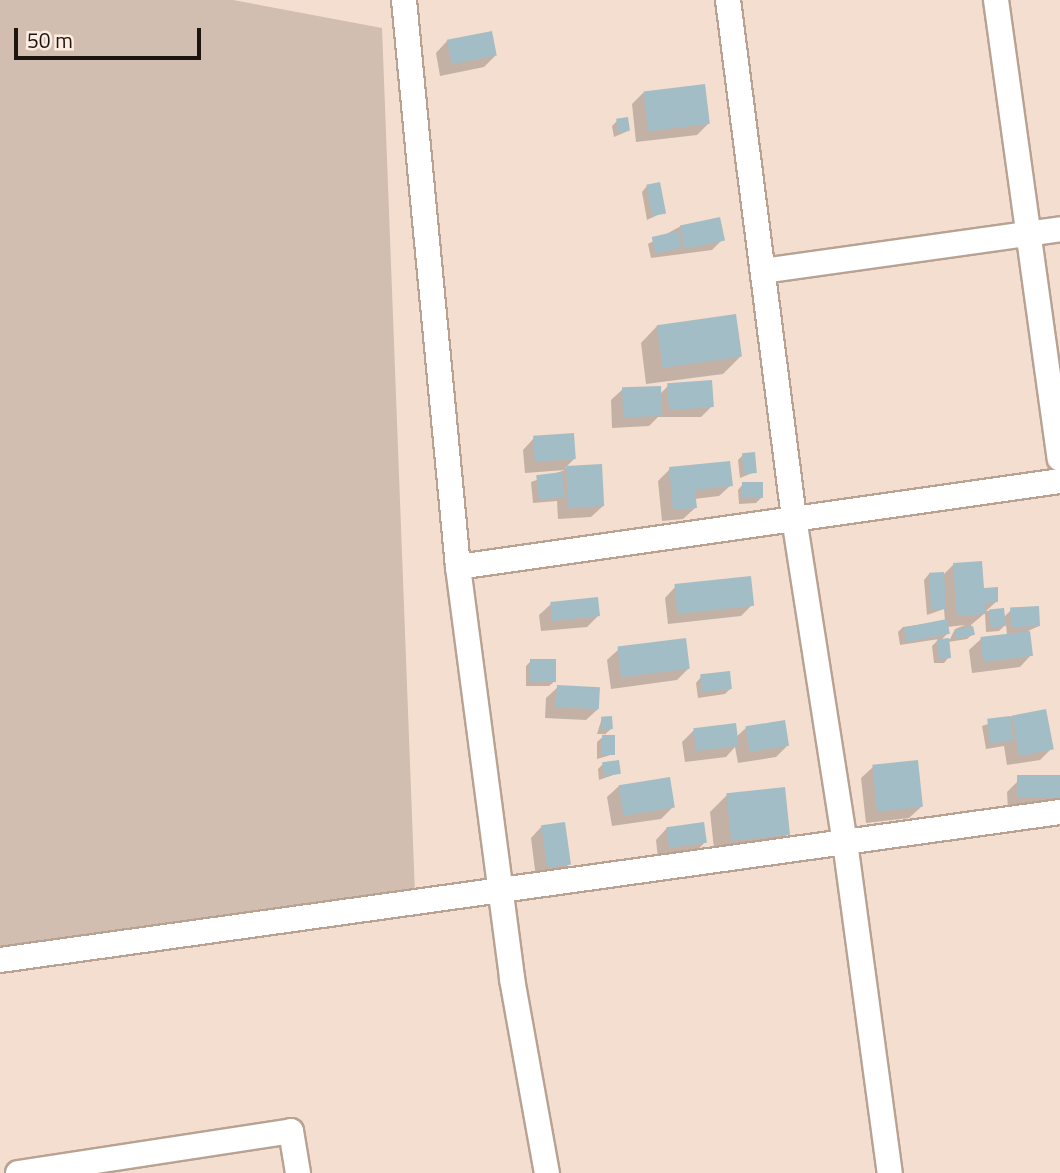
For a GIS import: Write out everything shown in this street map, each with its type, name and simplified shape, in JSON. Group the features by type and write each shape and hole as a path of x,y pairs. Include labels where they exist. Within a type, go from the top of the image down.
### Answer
{"street":[{"path":"404,0 458,567 501,890 547,1173"},
{"path":"728,0 794,518 845,842 890,1173"},
{"path":"996,0 1060,459"},
{"path":"763,271 1060,229"},
{"path":"458,567 1060,481"},
{"path":"0,960 1060,812"},
{"path":"18,1173 93,1168 291,1131 298,1173"}],"shaded area":[{"path":"0,0 233,0 382,28 415,895 0,952"}],"building":[{"path":"492,31 497,56 452,64 447,40"},
{"path":"705,84 710,124 648,131 643,92"},
{"path":"628,117 630,131 618,133 616,119"},
{"path":"660,182 666,213 652,216 646,185"},
{"path":"720,217 725,240 685,249 680,226"},
{"path":"678,231 682,248 656,254 652,237"},
{"path":"736,314 742,357 663,368 657,325"},
{"path":"712,380 714,407 669,410 667,383"},
{"path":"661,386 662,416 623,417 622,387"},
{"path":"574,433 576,459 535,462 533,436"},
{"path":"755,452 757,473 744,474 742,453"},
{"path":"730,461 733,486 695,490 697,508 673,510 669,467"},
{"path":"602,464 604,506 568,508 566,466"},
{"path":"562,472 565,497 539,500 536,475"},
{"path":"742,482 763,482 763,498 742,498"},
{"path":"982,561 984,588 998,587 998,602 985,603 986,614 957,616 953,563"},
{"path":"944,572 946,609 931,610 929,573"},
{"path":"751,576 754,606 678,614 674,584"},
{"path":"598,597 600,616 552,621 550,602"},
{"path":"1039,606 1040,626 1011,627 1010,608"},
{"path":"1004,608 1006,626 991,627 989,610"},
{"path":"947,619 950,634 907,642 904,627"},
{"path":"973,626 975,635 957,639 954,630"},
{"path":"1030,631 1033,656 983,662 980,637"},
{"path":"686,638 690,669 621,677 618,646"},
{"path":"949,638 951,658 939,659 937,639"},
{"path":"530,659 556,659 556,682 530,682"},
{"path":"730,671 732,689 702,692 700,674"},
{"path":"557,685 600,687 599,709 556,707"},
{"path":"1046,709 1054,749 1019,756 1012,716"},
{"path":"612,716 613,729 602,730 601,717"},
{"path":"1010,716 1013,741 990,744 987,719"},
{"path":"785,720 789,746 750,752 745,726"},
{"path":"736,723 739,746 696,751 693,728"},
{"path":"602,735 615,735 615,755 602,755"},
{"path":"619,760 621,774 604,776 602,762"},
{"path":"918,760 923,807 877,812 872,765"},
{"path":"1017,775 1060,775 1060,797 1017,797"},
{"path":"670,777 675,808 623,816 619,785"},
{"path":"785,787 790,835 731,841 726,793"},
{"path":"565,822 571,865 547,868 541,825"},
{"path":"704,822 707,843 669,848 666,827"}]}
